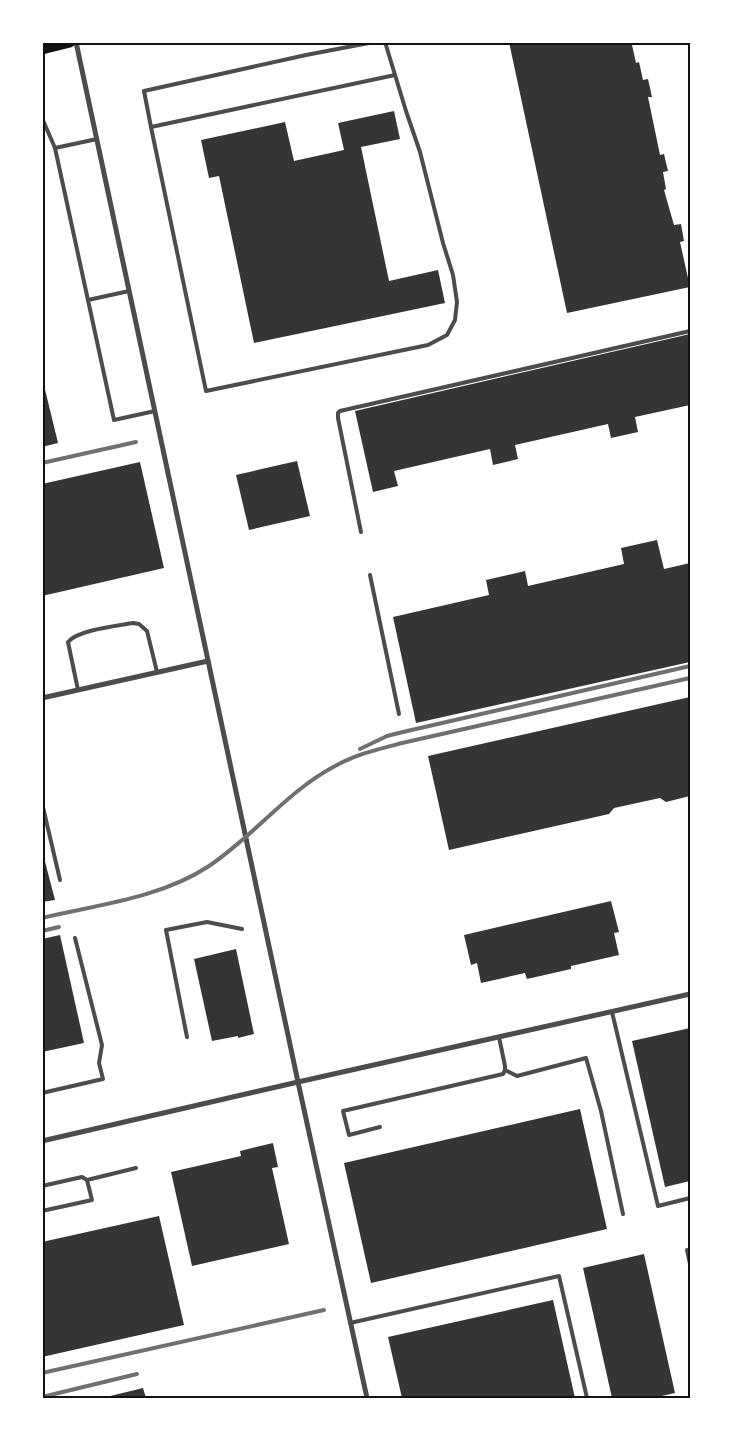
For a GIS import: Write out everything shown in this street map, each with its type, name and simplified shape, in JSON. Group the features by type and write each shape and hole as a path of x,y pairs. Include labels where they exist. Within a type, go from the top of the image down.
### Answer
{"main road":[{"path":"42,49 70,42"}],"street":[{"path":"76,42 367,1398"},
{"path":"42,698 208,661"},
{"path":"42,1141 690,994"}],"lane":[{"path":"374,42 144,91 206,391 428,345 447,335 456,320 457,302 453,275 420,152 386,42"},
{"path":"151,127 395,75"},
{"path":"42,118 55,148 114,420 154,411"},
{"path":"55,148 97,139"},
{"path":"88,300 129,291"},
{"path":"361,532 338,418 340,411 690,331"},
{"path":"370,575 399,714"},
{"path":"78,690 68,642 80,634 133,623 139,624 146,631 157,672"},
{"path":"42,803 60,880"},
{"path":"187,1037 166,930 206,922 242,929"},
{"path":"42,1093 103,1079 99,1063 102,1045 75,938"},
{"path":"612,1012 658,1206 690,1198"},
{"path":"380,1127 348,1135 343,1111 499,1076 505,1070 499,1037"},
{"path":"505,1070 517,1076 586,1058 623,1214"},
{"path":"42,1186 82,1177 87,1180 136,1168"},
{"path":"42,1210 92,1200 87,1180"},
{"path":"687,1250 690,1264"},
{"path":"350,1322 559,1276 587,1398"}],"building":[{"path":"509,42 635,42 632,45 636,63 639,62 643,80 648,79 652,97 648,97 660,155 664,154 668,171 663,172 666,189 664,190 674,225 681,224 684,241 680,242 690,287 567,313"},
{"path":"394,111 400,139 361,147 389,281 438,270 445,303 254,343 219,176 209,178 201,140 285,122 294,161 344,150 338,123"},
{"path":"690,334 690,405 635,417 638,432 611,438 608,424 515,445 518,459 493,465 490,449 394,471 398,486 373,492 355,411"},
{"path":"42,377 58,443 42,447"},
{"path":"297,461 310,516 249,530 236,475"},
{"path":"140,462 164,568 42,596 42,484"},
{"path":"657,540 664,569 690,563 690,662 416,723 393,617 489,595 486,580 525,571 528,586 624,564 621,548"},
{"path":"690,697 690,796 666,802 660,798 614,808 609,814 449,850 428,756"},
{"path":"42,850 55,900 42,902"},
{"path":"611,901 619,932 614,933 619,955 527,979 525,973 481,983 477,963 471,965 464,935"},
{"path":"60,935 84,1043 42,1052 42,939"},
{"path":"236,949 254,1034 212,1041 194,959"},
{"path":"690,1028 690,1181 665,1187 632,1041"},
{"path":"580,1109 607,1229 371,1283 344,1163"},
{"path":"273,1143 278,1167 272,1168 289,1244 192,1266 171,1172 241,1156 240,1151"},
{"path":"159,1216 184,1325 42,1357 42,1242"},
{"path":"644,1254 675,1393 653,1398 612,1398 583,1268"},
{"path":"553,1300 575,1398 402,1398 388,1337"},
{"path":"143,1388 146,1398 102,1398"}],"railway":[{"path":"42,463 136,442"},
{"path":"360,749 387,736 690,666"},
{"path":"42,918 150,893 190,877 225,854 319,775 360,755 402,743 690,678"},
{"path":"42,931 59,927"},
{"path":"42,1373 324,1310"},
{"path":"42,1397 137,1374"}]}
